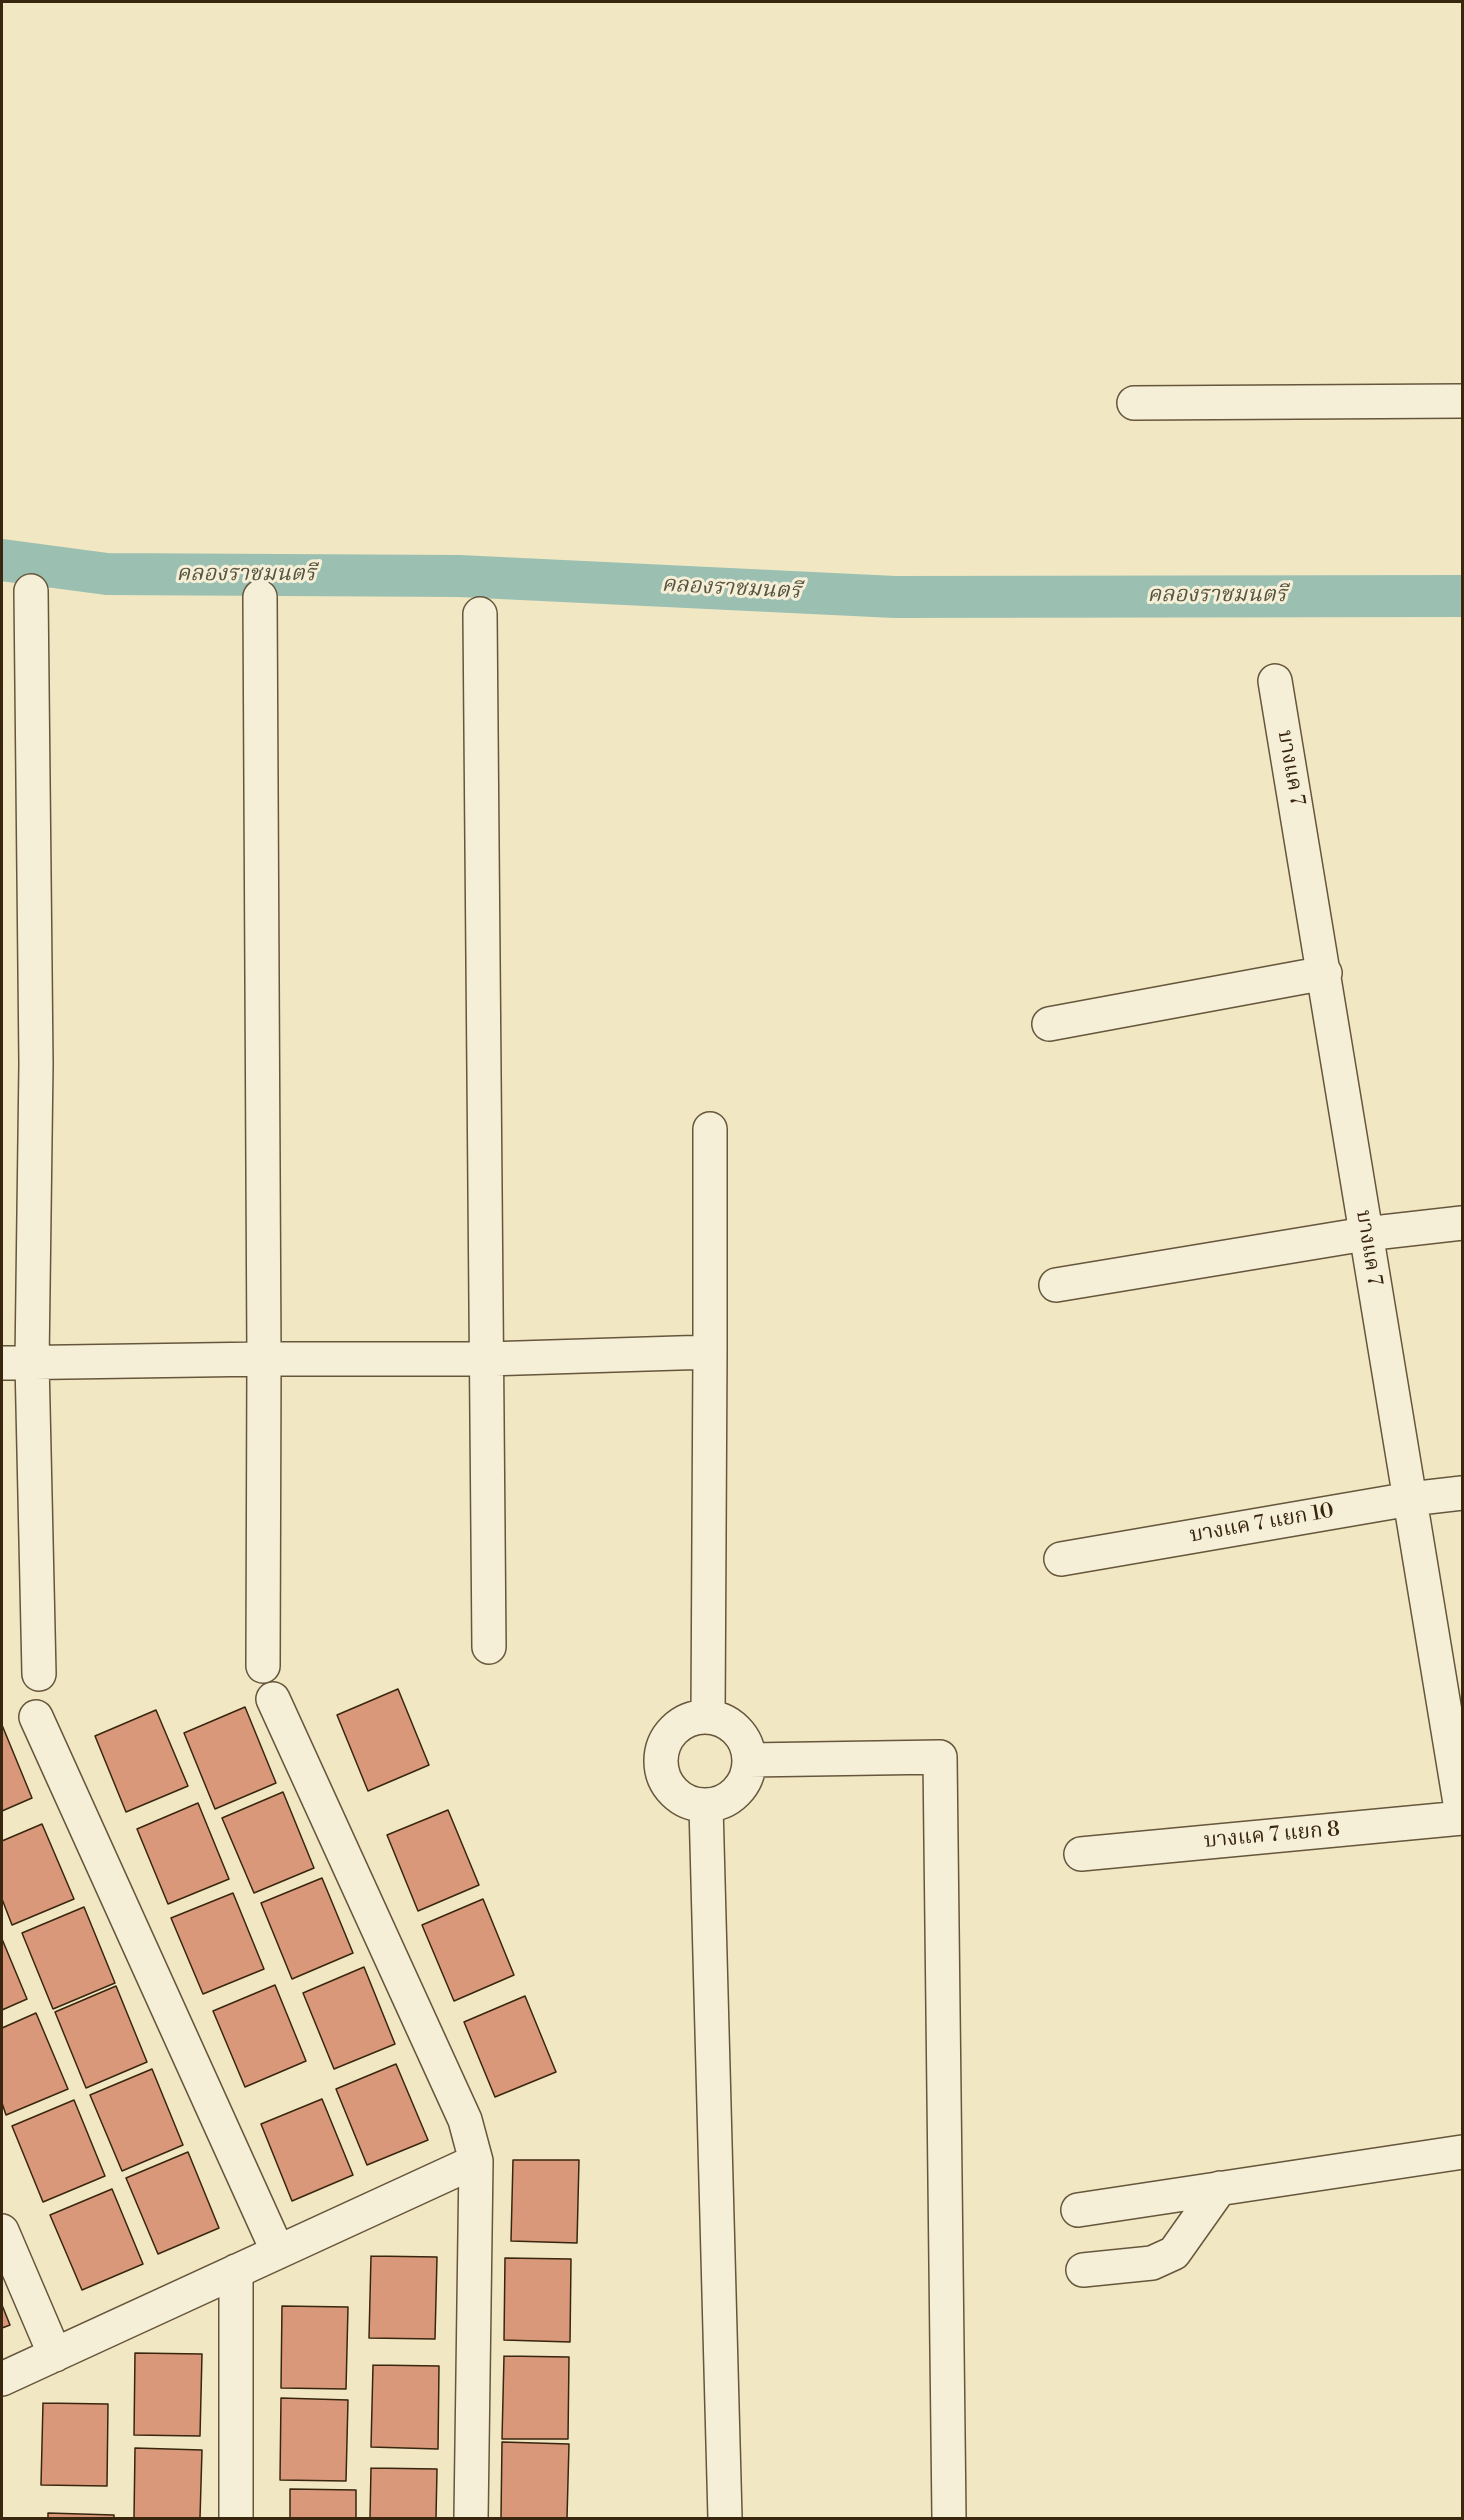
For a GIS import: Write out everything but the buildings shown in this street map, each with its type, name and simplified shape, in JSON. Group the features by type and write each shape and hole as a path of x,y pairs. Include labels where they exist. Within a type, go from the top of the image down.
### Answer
{"street":[{"path":"1134,403 1462,401"},
{"path":"32,591 36,1064 17,1363 39,1674"},
{"path":"260,597 264,1359 263,1666"},
{"path":"480,614 489,1647"},
{"name":"บางแค 7","path":"1275,681 1462,1816"},
{"path":"1049,1024 1325,974"},
{"path":"708,1717 710,1129"},
{"path":"1056,1285 1365,1234 1462,1223"},
{"path":"17,1363 264,1359 487,1359 710,1352"},
{"name":"บางแค 7 แยก 10","path":"1061,1559 1410,1498 1462,1493"},
{"path":"273,1699 465,2120 476,2161 471,2518"},
{"path":"36,1717 278,2252"},
{"path":"708,1717 732,1726 741,1735 747,1747 749,1760 748,1774 742,1786 732,1797 706,1806 679,1798 669,1788 663,1775 661,1761 663,1747 669,1734 693,1718 708,1717"},
{"path":"749,1760 940,1757 945,2001 949,2518"},
{"path":"706,1806 725,2518"},
{"name":"บางแค 7 แยก 8","path":"1081,1854 1462,1816"},
{"path":"1078,2210 1462,2152"},
{"path":"2,2379 476,2161"},
{"path":"1083,2270 1152,2263 1174,2253 1220,2188"},
{"path":"2,2230 55,2355"},
{"path":"236,2271 236,2518"}],"waterway":[{"name":"คลองราชมนตรี","path":"2,560 107,574 459,576 895,597 1462,596"}]}
